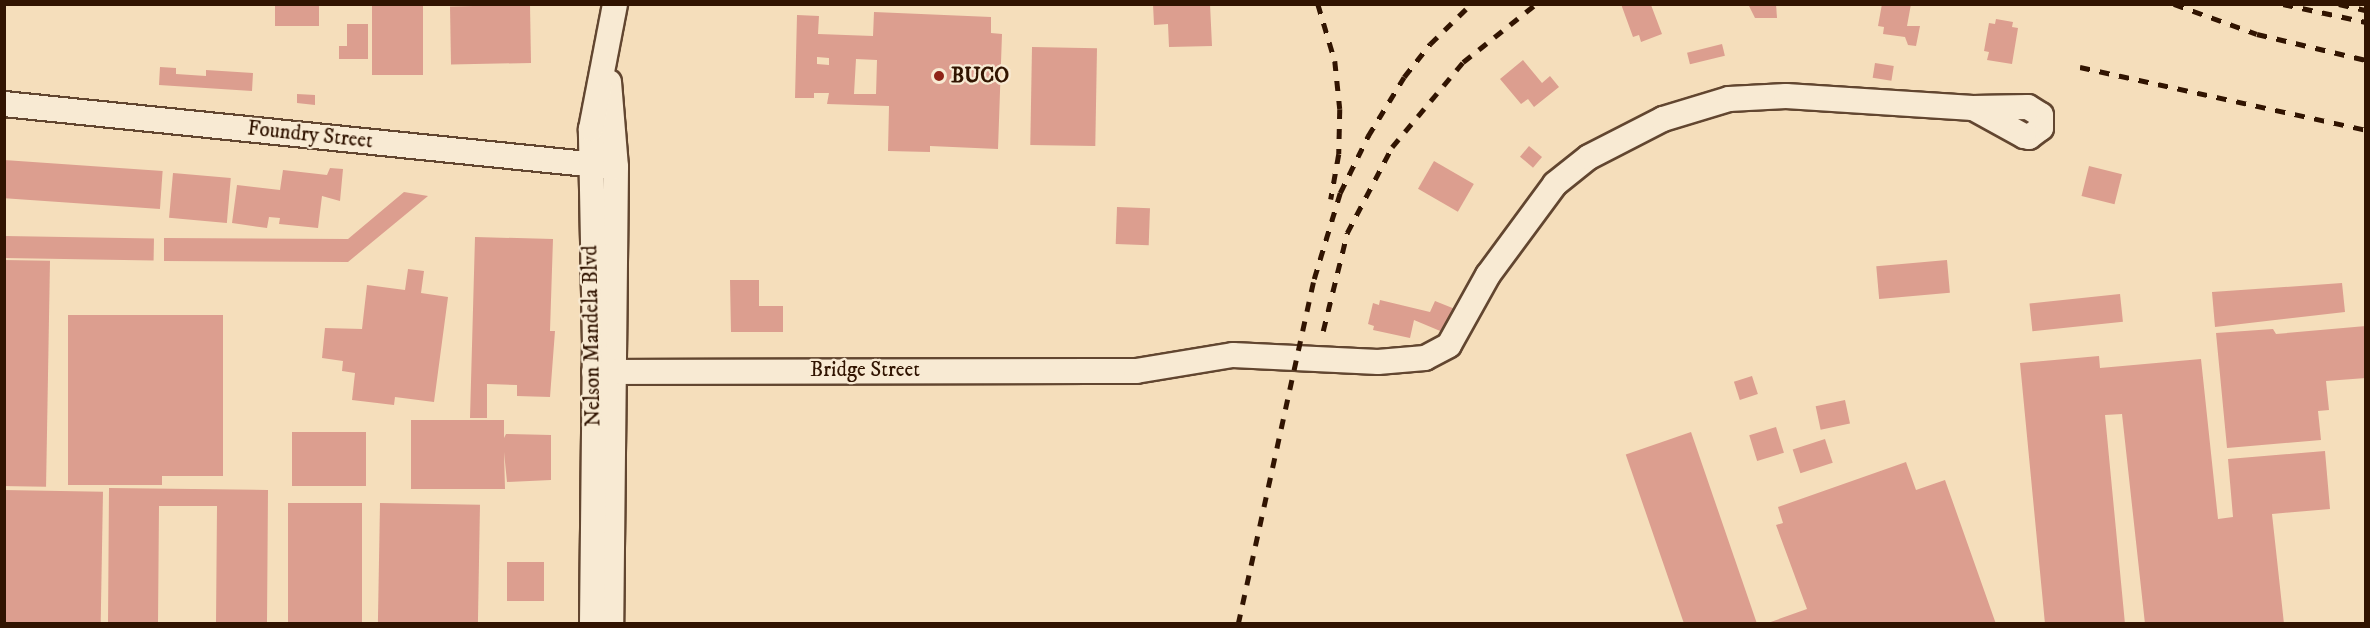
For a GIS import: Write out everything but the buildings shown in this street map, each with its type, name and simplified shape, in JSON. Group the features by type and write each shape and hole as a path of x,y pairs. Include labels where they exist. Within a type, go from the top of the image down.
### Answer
{"street":[{"name":"Nelson Mandela Blvd","path":"611,624 605,372 591,165 591,129 615,4"},
{"name":"Nelson Mandela Blvd","path":"592,624 616,167 609,41"},
{"name":"Bridge Street","path":"605,372 1136,371 1233,355 1378,363 1440,353 1455,337 1488,275 1555,184 1620,139 1700,105 1755,95 1973,108"},
{"name":"Foundry Street","path":"4,104 616,167"}],"railway":[{"path":"1318,4 1335,61 1340,109 1339,154 1331,199"},
{"path":"1238,624 1314,279 1340,193 1368,136 1404,77 1430,44 1471,4"},
{"path":"1323,331 1347,233 1392,147 1463,62 1536,4"},
{"path":"2174,4 2257,34 2366,60"},
{"path":"2283,4 2366,22"},
{"path":"2339,4 2366,10"},
{"path":"2080,67 2366,130"}],"place":[{"name":"BUCO","path":"939,76"}]}
